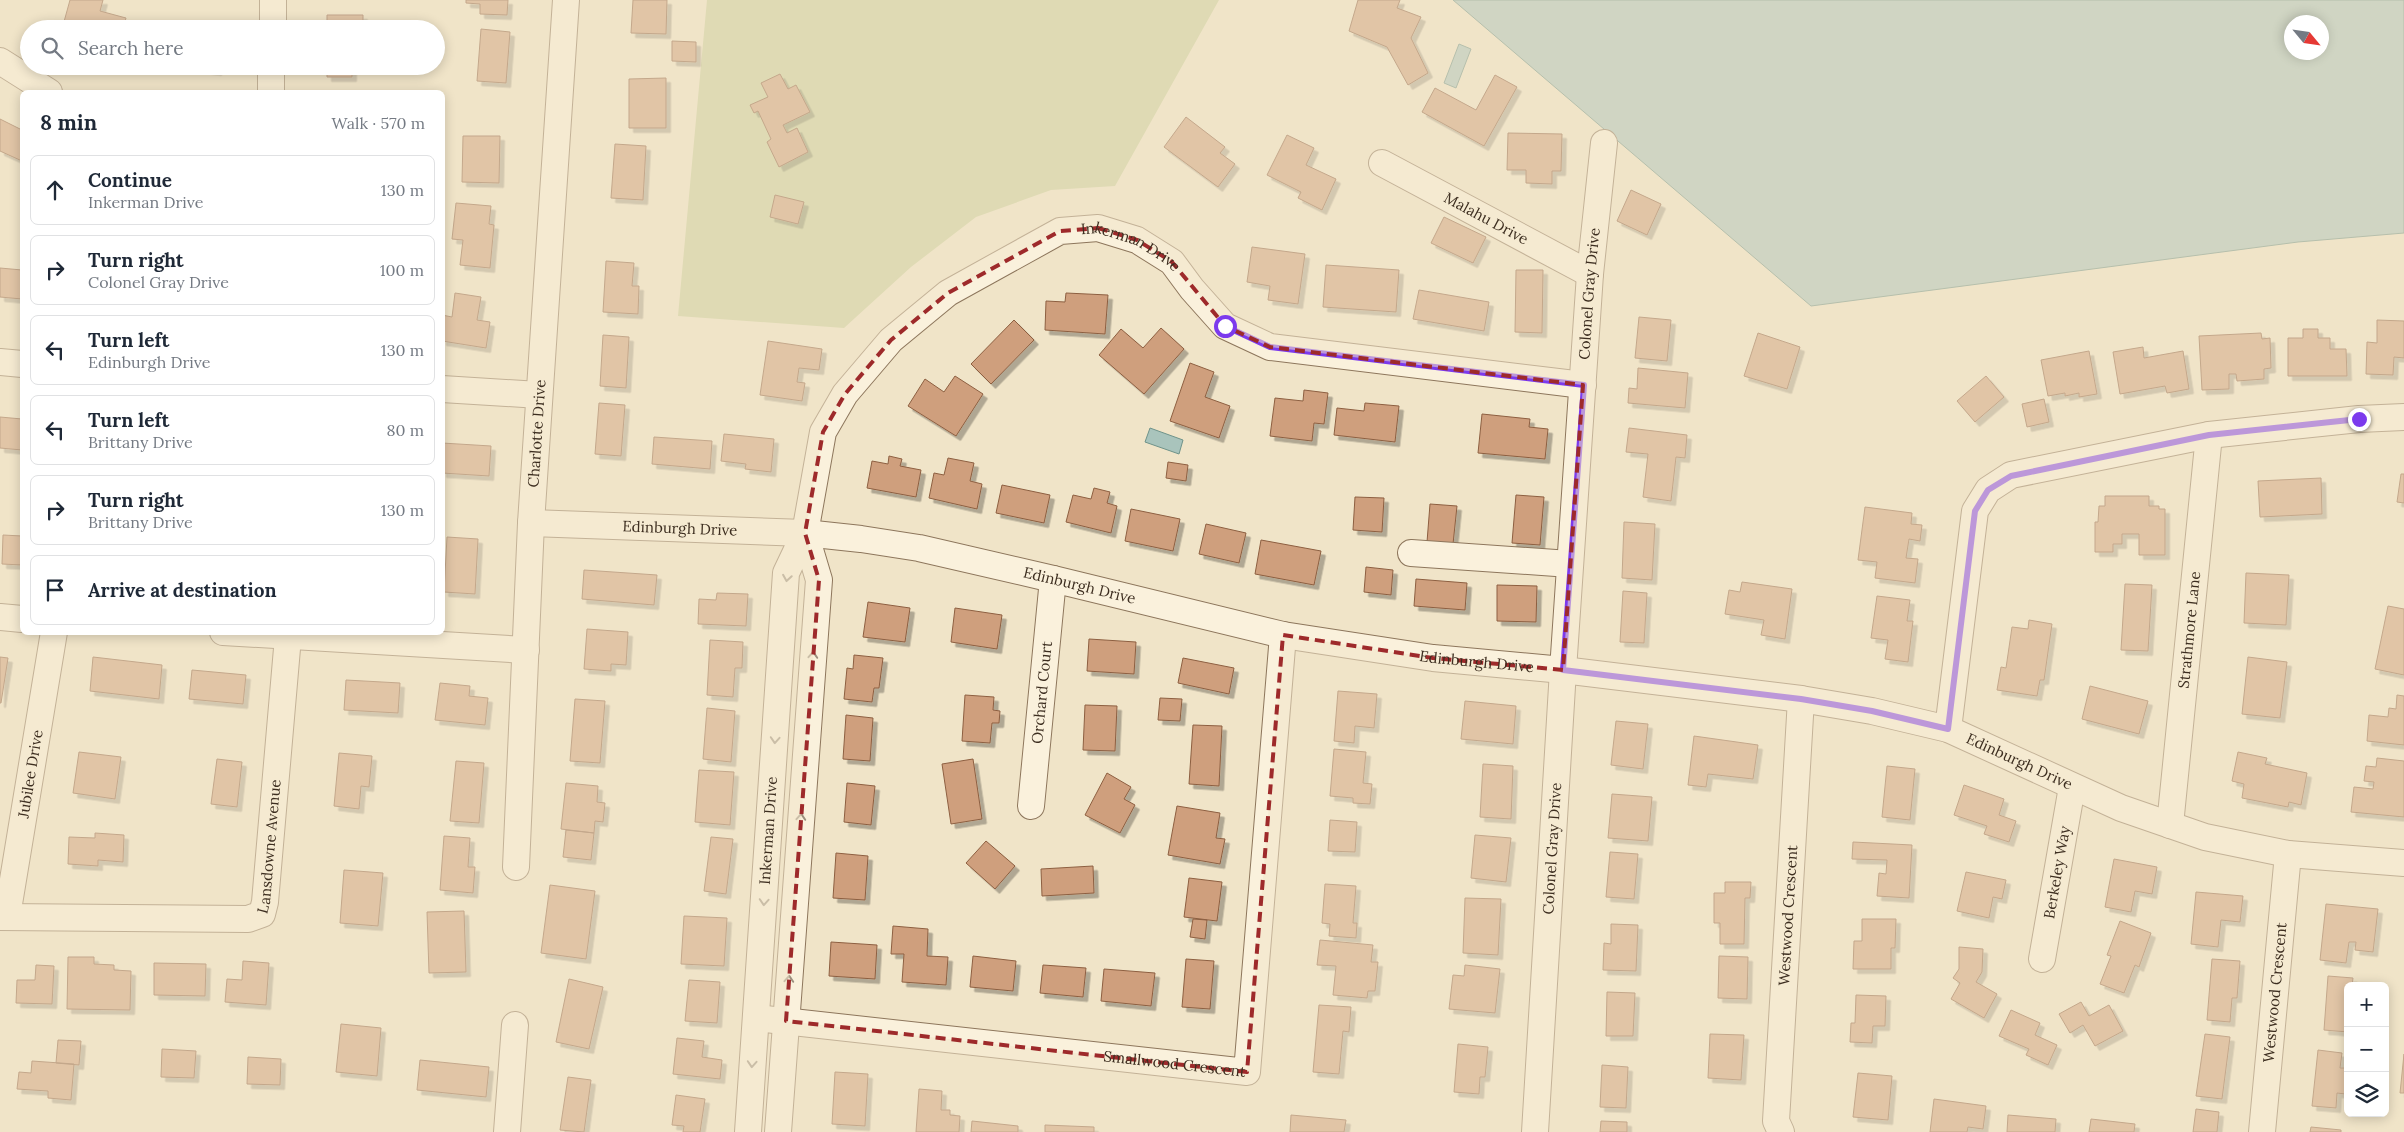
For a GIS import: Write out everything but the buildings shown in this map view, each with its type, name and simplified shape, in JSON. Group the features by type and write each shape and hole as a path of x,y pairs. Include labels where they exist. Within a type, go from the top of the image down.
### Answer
{"street":[{"path":"272,20 273,0"},
{"name":"Charlotte Drive","path":"516,867 531,523 566,0"},
{"path":"0,61 20,74"},
{"path":"22,75 46,90"},
{"path":"271,75 271,90"},
{"name":"Colonel Gray Drive","path":"1535,1132 1563,670 1584,385 1590,274 1604,143"},
{"name":"Malahu Drive","path":"1382,163 1590,274"},
{"name":"Inkerman Drive","path":"748,1132 786,573 805,534 823,432 845,394 892,340 948,293 1060,231 1098,228 1137,240 1172,262 1192,289 1225,326 1270,347 1584,385"},
{"path":"0,362 20,364"},
{"path":"445,389 539,395"},
{"path":"1948,729 1975,511 1988,490 2011,476 2209,435 2359,419 2404,417"},
{"name":"Strathmore Lane","path":"2170,825 2209,435"},
{"name":"Edinburgh Drive","path":"531,523 805,534 861,539 919,548 1283,635 1432,658 1563,670 1801,699 1872,711 1948,729 2001,751 2072,787 2121,808 2205,837 2288,854 2404,863"},
{"name":"Inkerman Drive","path":"778,1132 818,580 805,534"},
{"path":"1411,553 1570,564"},
{"name":"Orchard Court","path":"1031,806 1053,579"},
{"path":"0,617 20,619"},
{"name":"Jubilee Drive","path":"3,917 53,635"},
{"path":"262,635 526,650"},
{"name":"Smallwood Crescent","path":"756,1018 1247,1072 1283,635"},
{"name":"Lansdowne Avenue","path":"3,917 248,919 262,914 265,902 288,637"},
{"name":"Westwood Crescent","path":"1781,1132 1776,1121 1801,699"},
{"name":"Berkeley Way","path":"2042,959 2072,787"},
{"name":"Westwood Crescent","path":"2262,1132 2288,854"},
{"path":"507,1132 515,1026"}],"highlighted area":[{"path":"1098,228 1137,240 1172,262 1225,326 1270,347 1583,385 1563,670 1433,658 1283,635 1247,1072 786,1021 819,580 805,533 823,432 845,394 891,340 948,293 1060,231"}],"green space":[{"path":"707,0 1219,0 1115,186 1051,190 976,217 911,267 844,328 678,316"}],"water":[{"path":"1453,0 2404,0 2404,233 2298,242 1811,306"},
{"path":"1459,44 1471,49 1456,88 1444,83"},
{"path":"1150,428 1183,440 1179,454 1145,442"}],"route":[{"path":"1225,326 1270,347 1584,385 1563,670 1801,699 1872,711 1948,729 1975,511 1988,490 2011,476 2209,435 2359,419"}]}
